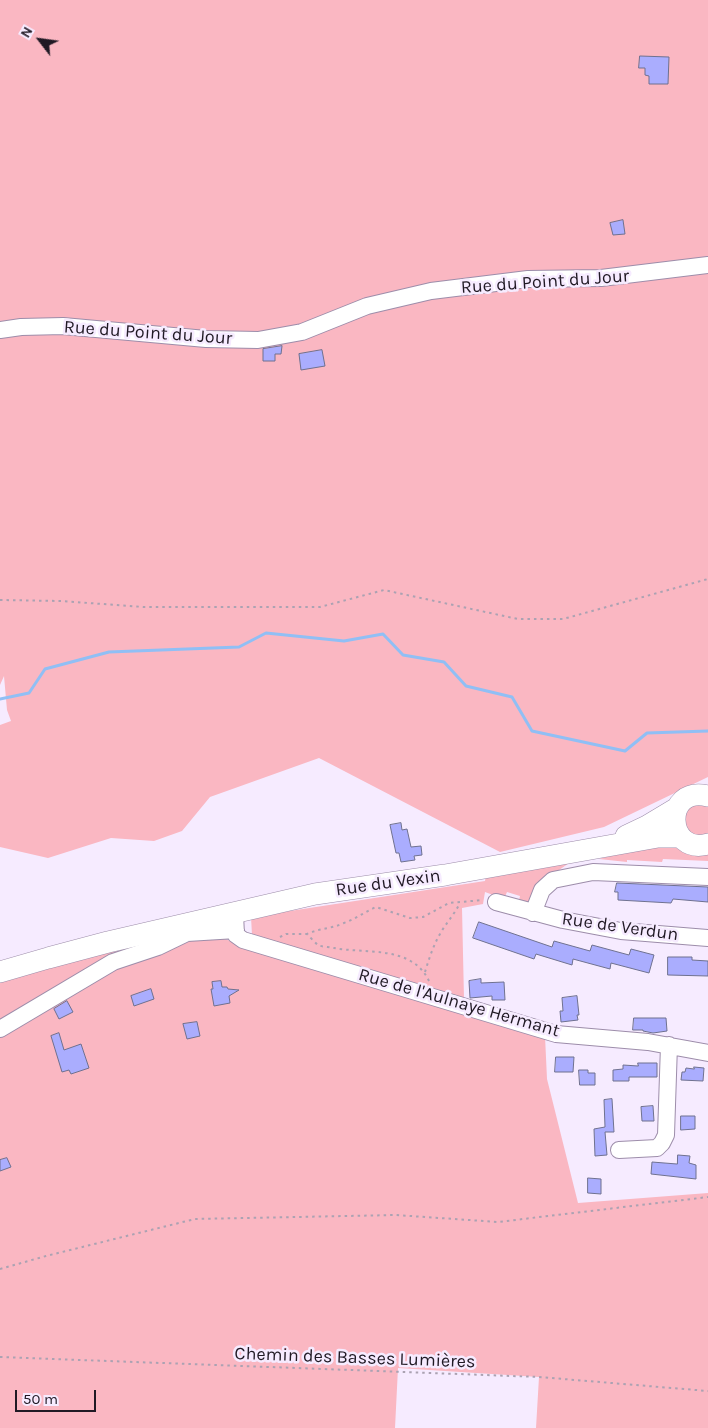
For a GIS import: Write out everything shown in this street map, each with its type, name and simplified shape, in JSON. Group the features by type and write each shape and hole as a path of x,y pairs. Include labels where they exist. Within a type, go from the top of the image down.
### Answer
{"main road":[{"path":"590,849 647,826 677,808 686,798 693,795 708,795"},
{"path":"677,808 674,823 681,837 692,844 708,844"},
{"path":"590,849 658,837 681,837"},
{"name":"Rue du Vexin","path":"0,972 56,956 235,922 315,894 446,875 590,849"}],"street":[{"name":"Rue du Point du Jour","path":"0,330 21,327 63,326 206,339 258,340 302,332 367,306 431,291 528,279 601,278 708,265"},
{"path":"575,876 590,849"},
{"name":"Rue de Verdun","path":"533,913 542,890 554,880 593,872 708,877"},
{"name":"Rue de Verdun","path":"496,902 533,913 621,931 708,938"},
{"name":"Rue de l'Aulnaye Hermant","path":"235,922 236,935 243,940 556,1034 669,1045 708,1053"},
{"path":"0,1029 113,962 158,946 174,933"},
{"path":"619,1150 657,1148 666,1135 669,1045"}],"path":[{"path":"0,600 61,601 144,606 320,606 384,590 518,619 563,619 708,579"},
{"path":"460,903 454,916 434,944 424,972 413,963 396,955 378,951 320,946 307,934 320,928 328,929 345,923 376,907 410,918 423,917 449,903 478,900 496,902"},
{"path":"0,1269 195,1219 396,1215 498,1222 708,1198"},
{"name":"Chemin des Basses Lumières","path":"0,1357 539,1377 708,1391"}],"shaded area":[{"path":"0,0 708,0 708,777 604,827 500,852 319,758 210,797 182,831 154,841 111,838 48,858 0,847 0,725 11,721 7,710 4,676 0,685"},
{"path":"708,802 708,836 687,835 684,807"},
{"path":"655,843 670,845 691,855 708,854 708,861 663,859 662,862 627,860 627,862 599,859"},
{"path":"569,863 552,875 528,904 518,905 520,896 507,892 504,899 485,892 483,904 462,908 464,999 252,935 251,917 485,881 486,874"},
{"path":"210,935 357,977 545,1036 547,1079 578,1203 708,1193 708,1428 536,1428 539,1377 398,1368 395,1428 0,1428 0,978 35,965"}],"building":[{"path":"640,56 669,57 668,84 649,84 649,76 645,75 645,68 639,68"},
{"path":"623,220 625,234 613,235 610,223"},
{"path":"282,346 281,354 275,354 275,361 263,361 263,349"},
{"path":"322,350 325,366 301,370 299,354"},
{"path":"401,823 402,830 407,829 411,847 421,846 422,855 414,856 415,860 401,862 399,853 396,853 390,825"},
{"path":"617,883 708,887 708,902 673,899 671,903 618,900 618,892 615,892"},
{"path":"479,922 552,947 554,941 590,951 592,945 629,955 631,949 654,955 649,973 611,963 610,969 573,959 572,965 536,954 534,959 473,938"},
{"path":"668,957 692,957 692,960 708,961 708,976 668,975"},
{"path":"481,979 481,983 504,982 505,1000 492,1000 492,996 470,998 469,981"},
{"path":"221,981 222,987 239,990 229,996 230,1003 214,1006 211,989 213,989 212,982"},
{"path":"151,989 154,999 134,1006 131,996"},
{"path":"577,996 578,1020 561,1022 560,1011 563,1011 562,998"},
{"path":"67,1001 73,1012 59,1019 54,1009"},
{"path":"634,1018 666,1018 667,1031 653,1033 633,1030"},
{"path":"197,1022 200,1036 187,1039 183,1024"},
{"path":"59,1033 64,1050 81,1044 89,1068 71,1074 69,1070 62,1072 51,1036"},
{"path":"556,1057 574,1057 573,1072 555,1072"},
{"path":"638,1063 657,1063 657,1077 629,1077 629,1081 613,1081 613,1070 623,1069 623,1065 638,1066"},
{"path":"694,1067 704,1068 703,1081 681,1080 682,1072 685,1072 686,1068 694,1069"},
{"path":"579,1070 588,1070 588,1073 595,1073 595,1085 580,1085"},
{"path":"612,1099 614,1132 605,1132 607,1155 595,1156 594,1129 605,1127 604,1100"},
{"path":"653,1106 654,1121 642,1121 641,1107"},
{"path":"681,1116 695,1116 695,1129 681,1130"},
{"path":"678,1155 690,1156 689,1163 696,1165 696,1179 651,1174 652,1162 677,1164"},
{"path":"7,1158 11,1167 0,1171 0,1160"},
{"path":"588,1178 601,1179 601,1194 588,1193"}],"waterway":[{"path":"0,699 29,693 45,669 109,652 239,647 266,633 344,641 383,634 403,655 444,662 466,686 512,697 532,731 625,751 647,733 708,731"}]}
